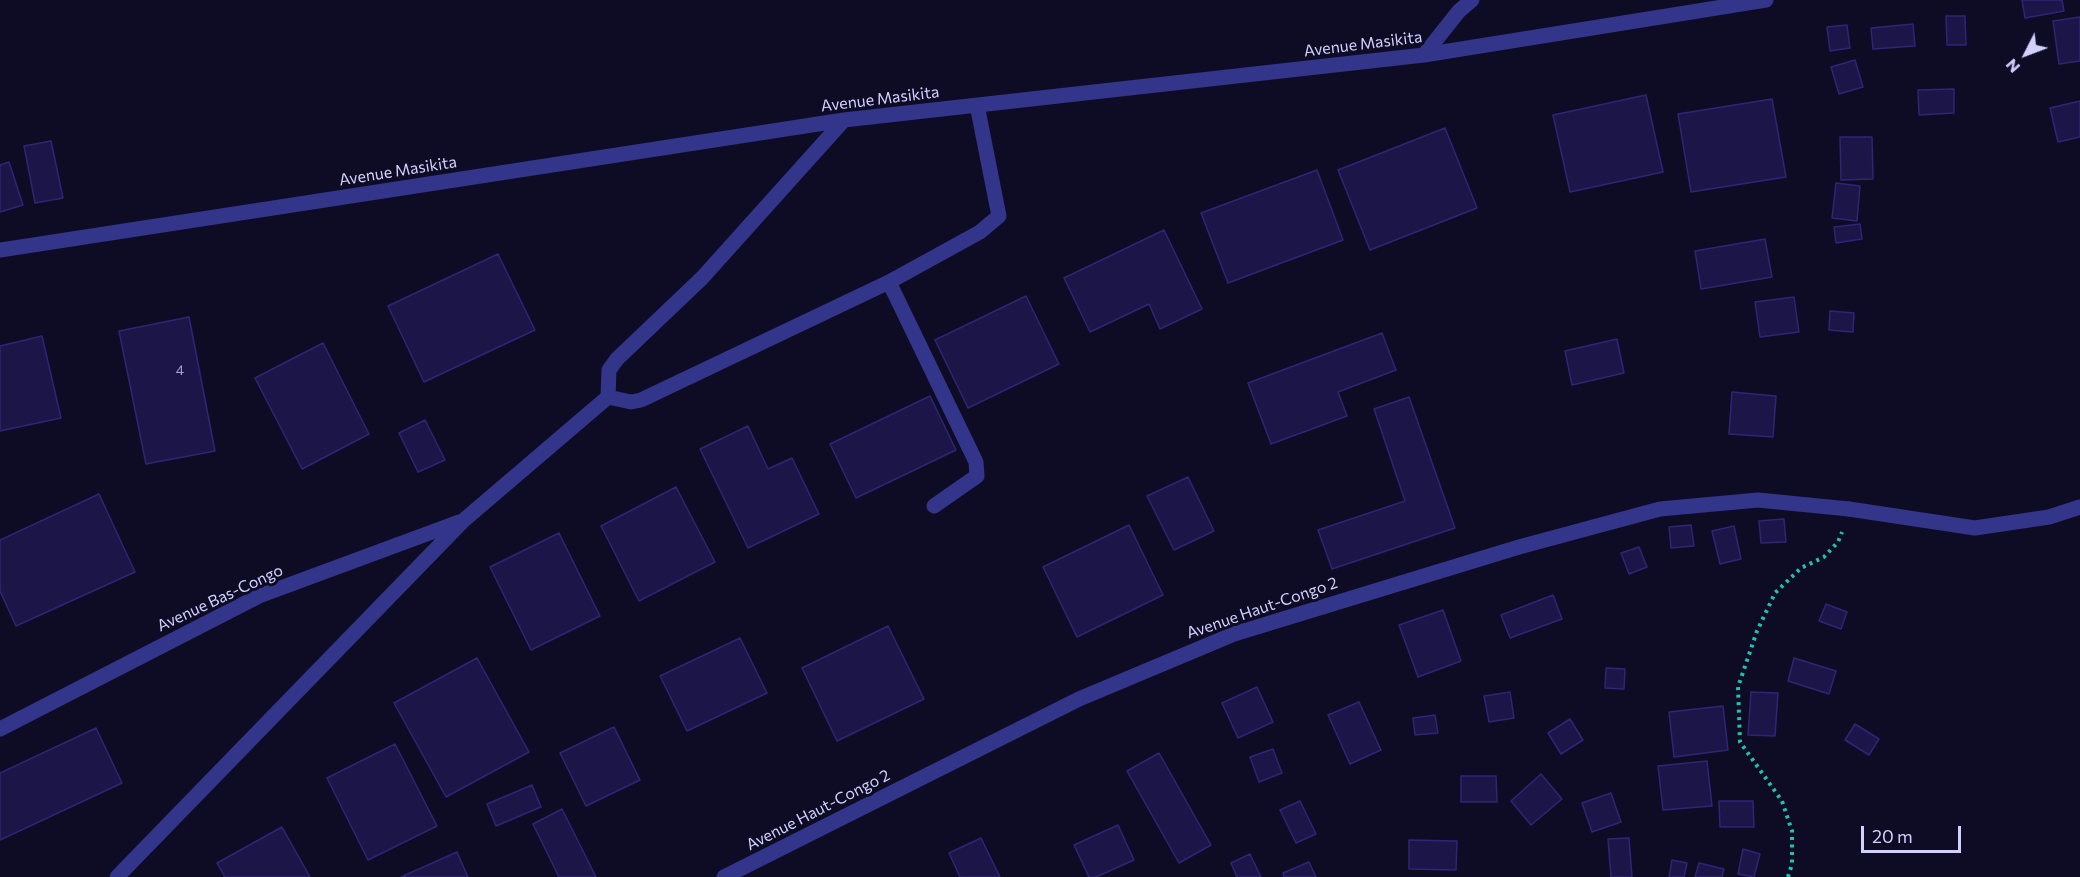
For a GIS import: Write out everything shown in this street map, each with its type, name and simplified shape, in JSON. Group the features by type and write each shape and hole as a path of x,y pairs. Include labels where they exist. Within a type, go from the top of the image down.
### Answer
{"street":[{"path":"1424,55 1459,11 1472,0"},
{"name":"Avenue Masikita","path":"0,250 844,120 1424,55 1766,0"},
{"path":"608,397 631,402 641,400 889,282 980,232 999,216 977,105"},
{"path":"117,877 464,520 608,397 609,370 617,359 702,278 844,120"},
{"path":"889,282 976,462 977,476 934,506"},
{"name":"Avenue Haut-Congo 2","path":"724,877 1079,699 1233,634 1519,547 1660,509 1758,500 1849,509 1975,528 2049,517 2080,507"},
{"name":"Avenue Bas-Congo","path":"0,729 259,596 464,520"}],"path":[{"path":"1788,877 1792,864 1792,831 1782,801 1740,742 1738,687 1757,631 1774,593 1801,568 1824,557 1838,542 1849,509"}],"building":[{"path":"2022,0 2062,0 2064,11 2025,18"},
{"path":"1946,16 1965,16 1966,45 1947,45"},
{"path":"2080,17 2080,61 2059,64 2053,21"},
{"path":"1913,24 1915,46 1873,49 1871,28"},
{"path":"1847,25 1850,48 1830,51 1827,27"},
{"path":"1855,60 1863,87 1839,94 1831,67"},
{"path":"1954,89 1954,113 1919,115 1918,90"},
{"path":"1646,95 1663,172 1570,192 1553,115"},
{"path":"1772,99 1786,177 1691,192 1678,114"},
{"path":"2080,101 2080,137 2058,142 2050,108"},
{"path":"1445,128 1477,208 1370,250 1338,170"},
{"path":"1840,137 1872,137 1873,179 1841,180"},
{"path":"51,141 63,198 35,203 24,146"},
{"path":"9,162 23,205 0,212 0,165"},
{"path":"1317,170 1343,240 1228,283 1201,213"},
{"path":"1836,183 1860,186 1857,221 1832,218"},
{"path":"1860,224 1862,239 1836,243 1834,227"},
{"path":"1164,230 1202,309 1160,329 1149,304 1090,332 1064,278"},
{"path":"1765,239 1772,277 1701,289 1695,251"},
{"path":"498,254 535,330 424,382 388,306"},
{"path":"1026,296 1059,364 968,408 935,340"},
{"path":"1794,297 1799,332 1760,337 1755,302"},
{"path":"1830,311 1854,313 1853,332 1829,330"},
{"path":"189,317 215,451 146,464 119,331"},
{"path":"1382,333 1396,370 1338,392 1347,416 1271,444 1248,383"},
{"path":"42,336 61,418 0,431 0,346"},
{"path":"1617,339 1624,373 1572,385 1565,351"},
{"path":"323,343 369,434 302,469 255,378"},
{"path":"1732,392 1776,396 1773,437 1729,434"},
{"path":"930,396 956,450 856,498 830,444"},
{"path":"1409,397 1455,528 1332,569 1318,530 1405,501 1374,409"},
{"path":"425,420 445,460 418,472 399,433"},
{"path":"748,426 768,469 792,458 819,514 748,548 700,449"},
{"path":"1188,477 1214,531 1174,550 1147,496"},
{"path":"676,487 715,562 639,601 601,526"},
{"path":"99,494 135,572 16,626 0,591 0,540"},
{"path":"1784,519 1786,542 1761,543 1759,521"},
{"path":"1129,525 1163,595 1077,637 1043,567"},
{"path":"1691,525 1694,546 1671,548 1669,527"},
{"path":"1734,526 1741,559 1720,564 1712,531"},
{"path":"559,533 600,616 531,650 490,567"},
{"path":"1639,547 1647,567 1629,574 1621,553"},
{"path":"1553,595 1562,619 1510,638 1501,615"},
{"path":"1826,604 1847,612 1841,629 1819,621"},
{"path":"1443,610 1461,661 1418,677 1399,625"},
{"path":"888,626 924,699 837,741 802,668"},
{"path":"740,638 767,693 687,731 660,676"},
{"path":"477,658 529,752 446,797 394,703"},
{"path":"1794,658 1836,671 1829,694 1788,681"},
{"path":"1606,668 1625,669 1624,689 1605,688"},
{"path":"1257,687 1273,722 1238,738 1222,703"},
{"path":"1510,692 1514,718 1489,722 1484,696"},
{"path":"1751,692 1778,693 1775,736 1748,735"},
{"path":"1359,702 1381,750 1350,764 1328,715"},
{"path":"1723,706 1728,750 1674,757 1669,712"},
{"path":"1435,715 1438,733 1415,735 1413,718"},
{"path":"1570,719 1583,740 1561,754 1548,733"},
{"path":"1855,724 1879,739 1869,755 1845,740"},
{"path":"614,727 640,780 586,806 560,753"},
{"path":"96,728 122,783 0,840 0,773"},
{"path":"395,744 437,826 368,860 327,778"},
{"path":"1273,749 1282,773 1259,782 1250,757"},
{"path":"1159,753 1211,845 1179,863 1127,771"},
{"path":"1707,761 1712,806 1663,810 1658,766"},
{"path":"1541,774 1562,799 1531,825 1511,801"},
{"path":"1461,776 1496,776 1497,802 1461,802"},
{"path":"532,785 541,807 496,826 487,804"},
{"path":"1611,793 1621,822 1592,832 1582,803"},
{"path":"1300,801 1316,834 1296,843 1280,810"},
{"path":"1719,801 1753,801 1754,827 1720,827"},
{"path":"562,809 596,877 559,877 533,824"},
{"path":"1118,825 1134,860 1096,877 1089,877 1074,845"},
{"path":"282,827 310,877 225,877 217,863"},
{"path":"981,838 1000,877 960,877 949,853"},
{"path":"1629,838 1632,877 1611,877 1608,839"},
{"path":"1409,840 1457,841 1456,870 1409,869"},
{"path":"1743,849 1760,854 1754,877 1738,874"},
{"path":"457,852 468,877 401,877"},
{"path":"1250,854 1261,877 1237,877 1231,863"},
{"path":"1672,860 1687,863 1684,877 1669,877"},
{"path":"1309,862 1316,877 1284,877 1283,873"},
{"path":"1699,863 1724,869 1722,877 1695,877"}]}
